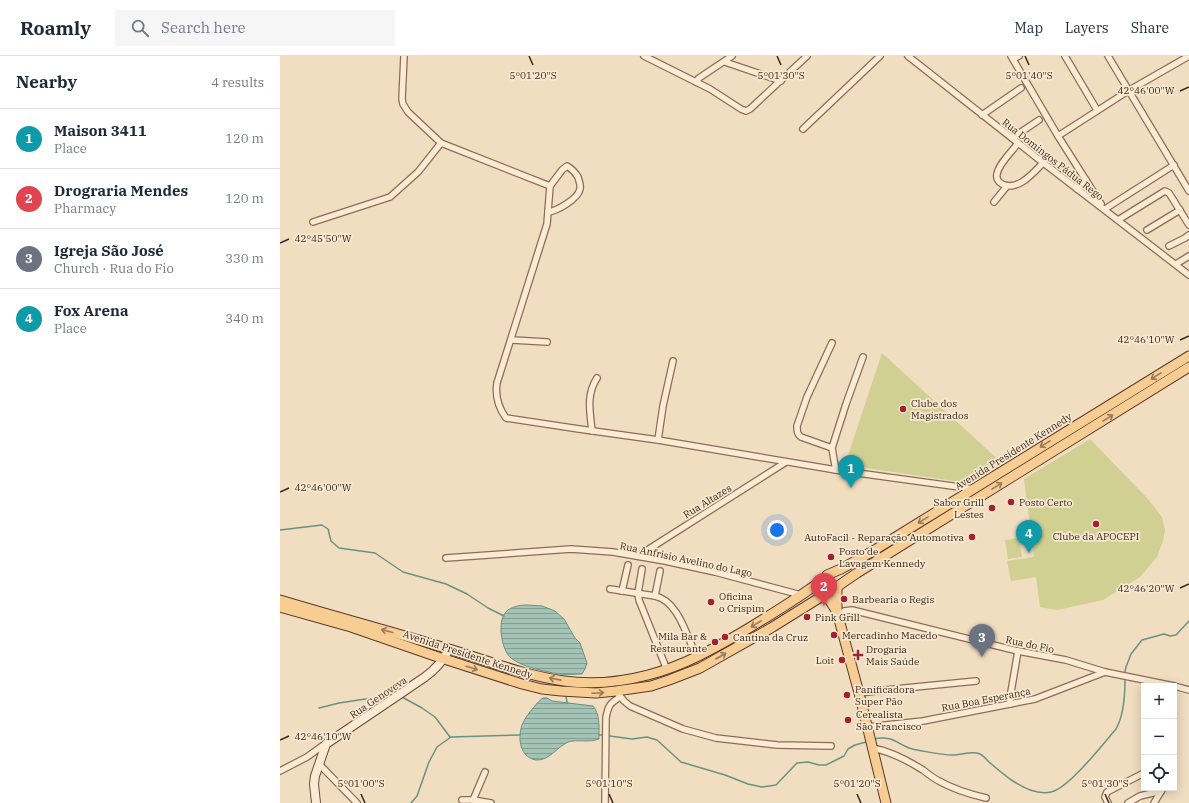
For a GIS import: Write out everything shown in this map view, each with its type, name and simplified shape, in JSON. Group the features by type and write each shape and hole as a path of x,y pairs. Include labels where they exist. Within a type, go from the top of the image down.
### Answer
{"main road":[{"name":"Avenida Presidente Kennedy","path":"280,600 449,649 522,672 564,681 588,683 611,682 642,677 667,670 697,657 735,636 801,595 817,584 820,578 852,564 1189,356"},
{"path":"1180,361 1182,366 1187,368"},
{"name":"Avenida Presidente Kennedy","path":"280,607 351,627 444,659 542,689 618,694 651,686 700,668 825,596 833,594 837,588 857,573 1187,368"},
{"path":"948,505 953,513"},
{"path":"827,575 835,579 837,588 837,614 859,693 886,803"},
{"path":"817,584 818,591 825,596 837,614"}],"street":[{"path":"404,56 403,104 408,112 442,143 550,186"},
{"path":"644,56 710,89 746,111 750,110 807,56"},
{"path":"696,82 702,76 732,56"},
{"path":"803,129 880,56"},
{"name":"Rua Domingos Pádua Rego","path":"908,56 1043,163 1189,274"},
{"path":"1065,56 1098,110"},
{"path":"1108,56 1189,191"},
{"path":"1058,136 1128,91 1189,56"},
{"path":"1014,57 1058,136 1104,209 1174,165"},
{"path":"725,62 781,81"},
{"path":"982,115 1021,88"},
{"path":"1012,138 1039,120"},
{"path":"313,222 390,197 418,172 442,143"},
{"path":"1018,143 997,173 996,178 999,182 1007,186 1020,183 1030,176 1043,163"},
{"path":"548,212 557,210 574,198 580,190 577,176 573,170 567,166 562,170 550,186 547,224 512,340 497,383 496,397 500,409 506,418 658,440 836,470 975,489"},
{"path":"1077,189 1086,180"},
{"path":"994,202 1007,186"},
{"path":"1118,220 1165,191 1169,193 1189,225"},
{"path":"1147,230 1180,210"},
{"path":"1169,246 1189,235"},
{"path":"1176,264 1189,256"},
{"path":"512,340 547,342"},
{"path":"832,343 807,397 797,426 798,433 801,437 832,448"},
{"path":"836,470 832,448 863,357"},
{"path":"658,440 673,361"},
{"path":"592,431 590,398 591,390 597,378"},
{"name":"Rua Altazes","path":"638,556 786,462"},
{"name":"Rua Anfrisio Avelino do Lago","path":"446,558 571,549 613,552 715,572 801,595"},
{"path":"622,591 628,565"},
{"path":"642,569 638,593 640,603 667,670"},
{"path":"655,596 660,571"},
{"path":"610,589 655,596 665,600 680,618 697,657"},
{"name":"Rua do Fio","path":"837,614 852,610 1018,651 1066,660 1105,672 1156,683"},
{"name":"Rua Genoveva","path":"280,771 307,757 425,677 437,668 449,649"},
{"path":"1010,704 1018,651"},
{"name":"Rua Boa Esperança","path":"867,726 923,721 1010,704 1040,697 1105,672"},
{"path":"859,693 976,681"},
{"name":"Rua do Fio","path":"1177,687 1189,690"},
{"path":"605,803 606,718 610,704 618,694 630,706 683,729 703,735 716,738 777,745 831,746"},
{"path":"316,803 314,784 326,744"},
{"path":"872,748 893,754 922,770 938,781 965,792 986,798"},
{"path":"319,764 357,803"},
{"path":"474,800 485,772"},
{"path":"1108,803 1105,797 1107,792 1141,775"},
{"path":"1128,803 1140,796 1156,791"},
{"path":"1154,803 1161,791"},
{"path":"462,800 474,800 491,803"}],"green space":[{"name":"Clube dos Magistrados","path":"882,353 1003,464 975,484 845,465"},
{"name":"Clube da APOCEPI","path":"1090,439 1147,498 1162,517 1165,530 1163,541 1157,557 1140,577 1103,600 1057,610 1040,607 1036,577 1011,581 1007,561 1034,557 1024,479"},
{"path":"1019,538 1022,557 1008,559 1005,540"}],"shaded area":[{"path":"528,605 542,606 555,611 564,619 575,638 580,643 587,663 582,674 560,674 534,669 511,658 502,641 502,620 504,614 508,610"},
{"path":"543,698 547,698 552,701 593,706 598,717 599,739 591,741 568,742 541,760 530,758 525,754 520,743 522,724 536,704"}],"waterway":[{"path":"280,530 322,525 328,529 331,541 339,548 375,553 403,572 446,584 467,594 488,608 504,616"},
{"path":"1125,672 1131,654 1142,640 1164,634 1170,636 1176,635 1189,621"},
{"path":"874,739 887,738 911,749 940,754 953,755 977,753 983,756 1007,777 1022,786 1036,792 1051,792 1058,789 1076,775 1116,729 1122,712 1125,680"},
{"path":"319,708 339,703 392,695"},
{"path":"566,695 567,703"},
{"path":"402,697 435,717 450,737"},
{"path":"411,803 417,796 429,762 437,747 451,737 520,735"},
{"path":"610,736 632,739 647,737 657,740 681,762 725,775 748,784 762,787 776,785 797,763 808,762 826,765 844,756 848,749 866,742"}],"place":[{"name":"Clube dos Magistrados","path":"903,409"},
{"name":"Maison 3411","path":"851,488"},
{"name":"Posto Certo","path":"1011,502"},
{"name":"Sabor Grill Lestes","path":"992,508"},
{"name":"Clube da APOCEPI","path":"1096,524"},
{"name":"AutoFacil - Reparação Automotiva","path":"972,537"},
{"name":"Fox Arena","path":"1029,553"},
{"name":"Posto de Lavagem Kennedy","path":"831,557"},
{"name":"Barbearia o Regis","path":"844,599"},
{"name":"Oficina o Crispim","path":"711,602"},
{"name":"Drograria Mendes","path":"824,606"},
{"name":"Pink Grill","path":"807,617"},
{"name":"Mercadinho Macedo","path":"834,635"},
{"name":"Cantina da Cruz","path":"725,637"},
{"name":"Mila Bar & Restaurante","path":"715,642"},
{"name":"Drogaria Mais Saúde","path":"858,655"},
{"name":"Igreja São José","path":"982,657"},
{"name":"Loit","path":"842,660"},
{"name":"Panificadora Super Pão","path":"847,695"},
{"name":"Cerealista São Francisco","path":"848,720"}]}
